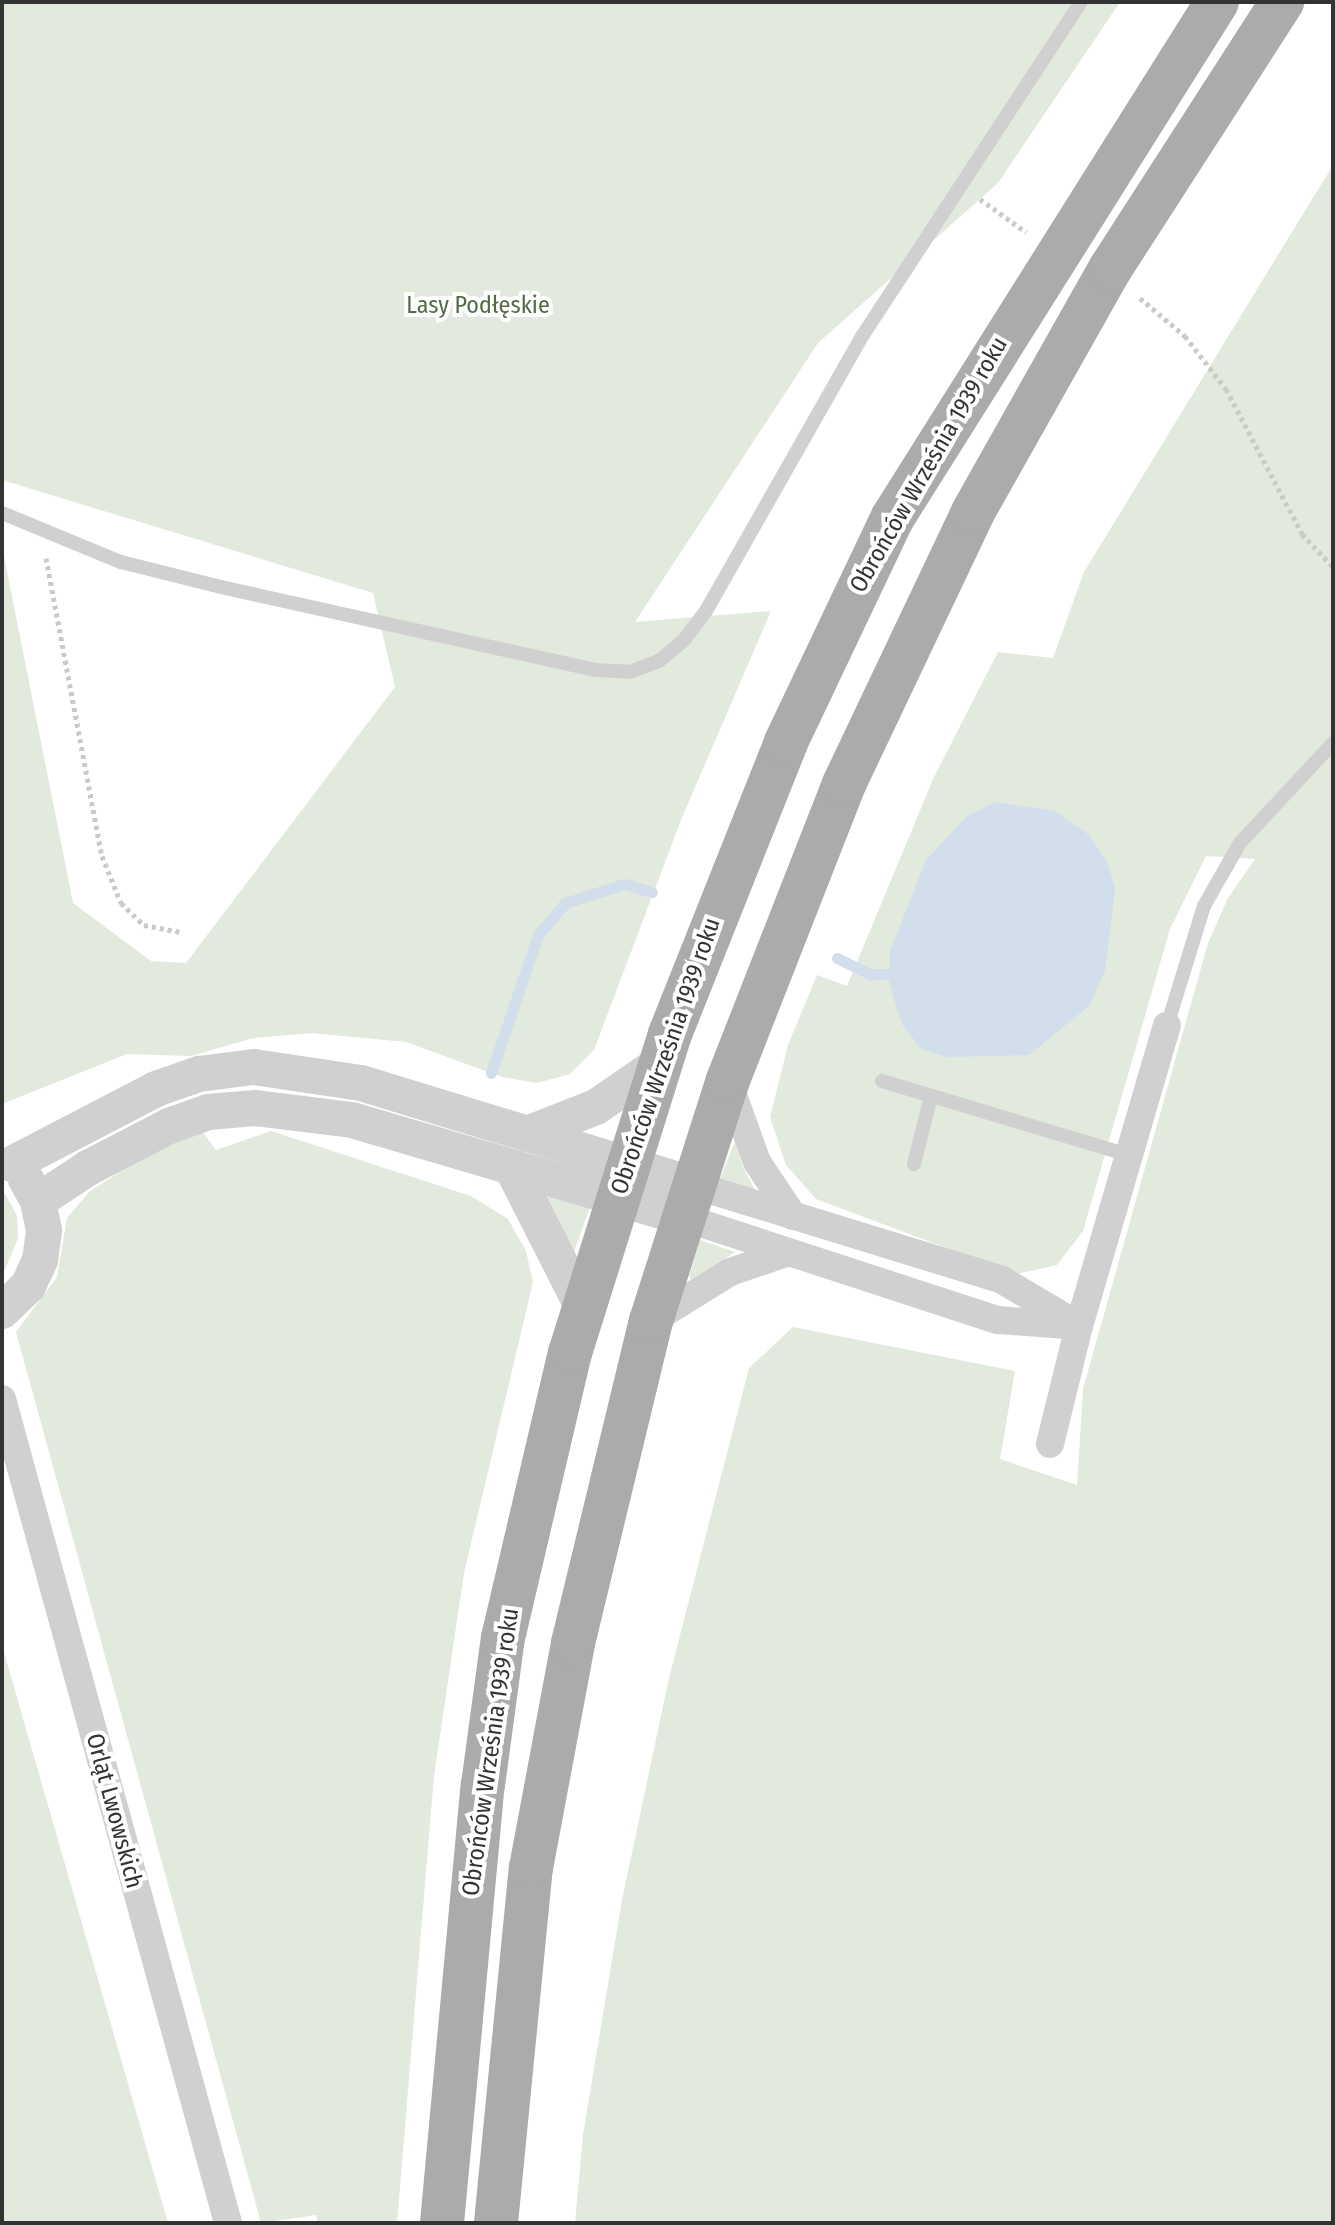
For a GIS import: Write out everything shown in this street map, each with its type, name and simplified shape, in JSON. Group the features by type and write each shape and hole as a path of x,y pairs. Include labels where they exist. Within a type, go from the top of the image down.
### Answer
{"main road":[{"name":"Obrońców Września 1939 roku","path":"442,2223 492,1705 517,1571 583,1308 660,1063 754,815 826,652 893,517 1217,2"},
{"path":"496,2223 531,1868 573,1643 651,1321 728,1080 844,784 973,512 1110,269 1282,2"}],"street":[{"path":"1050,1444 1079,1326 1167,1026"},
{"path":"527,1134 596,1107 660,1063"},
{"path":"2,1311 28,1286 40,1260 44,1230 38,1201 7,1160 156,1089 199,1074 254,1067 301,1070 361,1083 527,1134 622,1181 688,1201 793,1216 1002,1280 1079,1326"},
{"path":"728,1080 757,1162 793,1216"},
{"path":"38,1201 169,1126 208,1112 256,1108 352,1120 512,1168 622,1181"},
{"path":"512,1168 583,1308"},
{"path":"688,1201 786,1253 998,1320 1079,1326"},
{"path":"651,1321 730,1272 786,1253"},
{"name":"Orląt Lwowskich","path":"2,1399 228,2223"}],"lane":[{"path":"2,513 121,562 595,670 630,672 659,661 684,640 706,611 863,335 1081,2"},
{"path":"1167,1026 1204,906 1240,843 1333,743"},
{"path":"882,1081 1129,1155"},
{"path":"914,1164 931,1096"}],"path":[{"path":"963,186 1026,232"},
{"path":"1133,292 1185,336 1226,389 1302,534 1333,567"},
{"path":"41,529 102,856 121,903 132,914 144,925 180,932"}],"green space":[{"name":"Lasy Podłęskie","path":"2,2 1120,2 998,183 818,343 635,622 771,611 681,820 594,1050 570,1074 537,1083 502,1077 406,1042 312,1033 254,1038 191,1056 127,1054 2,1104 2,546 73,903 151,961 186,963 395,687 373,593 2,480"},
{"path":"1333,165 1333,2223 575,2223 583,2135 622,1900 669,1678 749,1368 793,1327 1015,1371 1000,1459 1077,1485 1083,1389 1208,943 1228,898 1255,859 1206,856 1170,929 1083,1231 1057,1265 1016,1274 816,1199 786,1165 770,1117 788,1045 817,975 847,986 934,777 998,652 1053,658 1084,572"},
{"path":"202,1131 216,1150 271,1131 471,1196 508,1219 526,1251 533,1282 464,1573 434,1776 397,2223 318,2223 316,2215 261,2223 16,1332 57,1277 67,1218 89,1192 141,1158"},
{"path":"735,1141 743,1167 755,1190 720,1179"},
{"path":"533,1185 590,1207 574,1252 555,1213"},
{"path":"2,1188 17,1216 18,1239 2,1276"},
{"path":"700,1240 735,1252 691,1280 689,1276"},
{"path":"2,1645 168,2223 2,2223"}],"shaded area":[{"path":"995,802 1055,811 1089,835 1108,863 1115,889 1105,971 1089,1006 1029,1055 947,1057 921,1049 902,1024 889,983 890,951 926,860 967,816"}],"waterway":[{"path":"491,1073 538,935 565,903 624,884 652,892"},
{"path":"837,958 870,974 889,974"}]}
